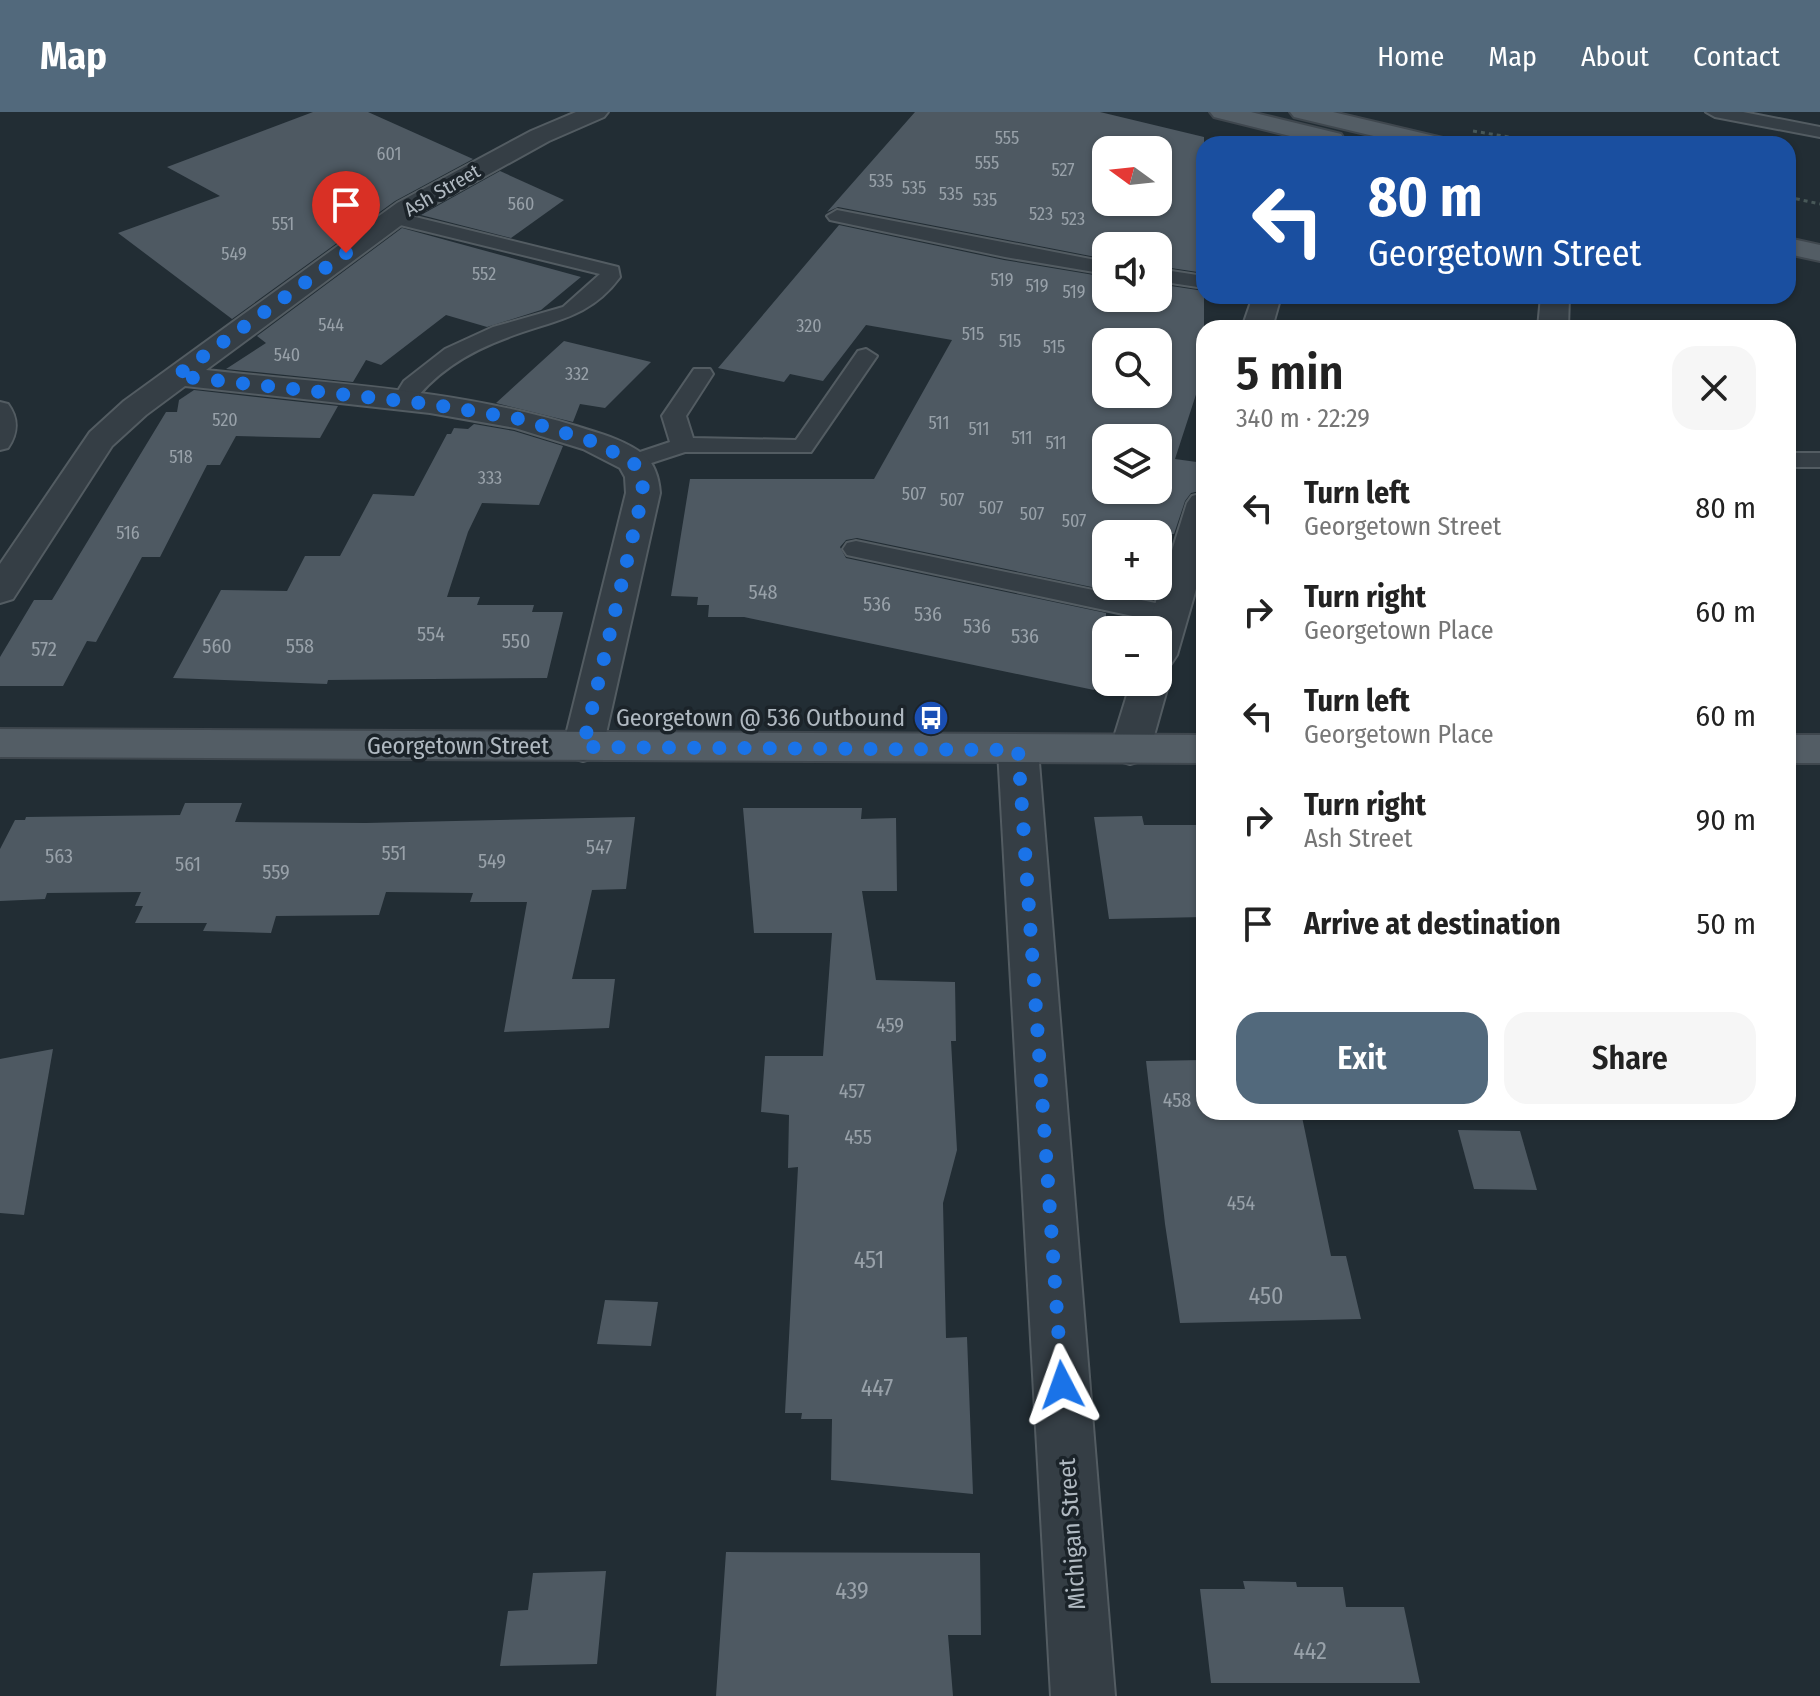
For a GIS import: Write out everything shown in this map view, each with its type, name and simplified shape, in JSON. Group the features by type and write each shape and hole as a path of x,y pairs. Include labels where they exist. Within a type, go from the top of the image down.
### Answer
{"main road":[{"path":"1222,112 1379,136"},
{"path":"1313,127 1335,136"},
{"path":"1796,225 1820,230"},
{"path":"1796,248 1820,253"},
{"name":"Georgetown Street","path":"0,743 1196,749"},
{"path":"1796,749 1820,749"}],"street":[{"name":"Ash Street","path":"0,591 101,439 176,376 438,189 596,112"},
{"path":"526,118 554,130"},
{"path":"176,376 520,419 594,442 633,462 642,477 643,493 583,747"},
{"path":"1170,615 1196,529"},
{"path":"1130,750 1146,696"},
{"name":"Michigan Street","path":"1018,750 1083,1696"}],"lane":[{"path":"1715,112 1820,132"},
{"path":"837,216 947,237 1031,258 1092,266"},
{"path":"395,218 611,271 610,277 570,311 501,332 453,354 412,386 402,402"},
{"path":"1172,277 1196,281"},
{"path":"633,462 683,445 803,447 866,356"},
{"path":"683,445 674,416 702,374"},
{"path":"0,409 5,415 5,430 0,443"},
{"path":"1796,460 1820,460"},
{"path":"856,549 1170,615"}],"path":[{"path":"1796,199 1820,204"}],"building":[{"path":"313,112 368,112 473,159 395,201 232,319 118,233 220,196 167,167"},
{"path":"915,112 1100,112 1200,136 1196,136 1196,272 1172,268 1172,232 1092,232 1092,256 838,207 827,212"},
{"path":"500,171 564,200 511,238 421,215"},
{"path":"839,225 1004,260 1092,275 1092,312 1172,312 1172,286 1196,290 1196,304 1204,304 1204,320 1196,320 1196,395 1175,459 1196,462 1196,492 1185,501 1174,534 1172,520 1092,520 1092,587 857,538 846,540 840,547 846,558 1106,613 1106,616 1092,616 1092,690 744,617 708,617 709,605 697,605 698,597 671,596 690,479 874,479 952,340 866,325 823,381 790,374 784,382 718,368"},
{"path":"402,228 581,277 541,310 487,327 446,315 381,365 366,360 353,382 226,369 266,343 257,336"},
{"path":"564,341 651,362 605,408 580,404 573,422 496,403"},
{"path":"194,390 338,406 320,438 236,436 220,465 207,465 160,557 142,557 96,642 87,641 63,686 0,686 0,657 34,600 52,600 166,412 177,412 179,400"},
{"path":"474,424 514,431 563,446 539,505 482,503 468,532 447,597 480,597 477,605 534,605 532,612 563,612 547,678 328,680 327,684 173,678 221,590 287,591 305,556 340,556 373,494 414,496 447,434 451,434 454,428 468,429"},
{"path":"185,803 242,803 235,822 366,823 635,817 626,889 592,890 572,979 615,979 609,1028 504,1032 527,902 470,902 473,893 386,892 379,915 276,916 271,933 203,931 207,923 135,923 143,906 135,906 141,892 47,893 45,899 0,901 0,849 15,820 25,820 26,817 180,815"},
{"path":"743,808 862,808 861,819 896,818 897,891 862,891 876,980 955,982 956,1041 951,1041 957,1150 943,1203 946,1338 967,1337 973,1494 831,1480 832,1419 801,1419 802,1413 785,1413 798,1167 788,1168 789,1115 761,1112 765,1056 823,1056 832,933 754,933"},
{"path":"1142,816 1144,825 1196,825 1196,917 1109,919 1094,817"},
{"path":"53,1049 24,1215 0,1213 0,1059"},
{"path":"1196,1060 1196,1120 1303,1120 1331,1256 1346,1256 1361,1319 1180,1323 1146,1061"},
{"path":"1458,1130 1520,1131 1537,1190 1474,1189"},
{"path":"605,1300 658,1302 651,1346 597,1344"},
{"path":"726,1552 980,1553 981,1635 948,1635 953,1696 716,1696"},
{"path":"606,1571 597,1664 500,1666 508,1611 528,1610 533,1573"},
{"path":"1243,1581 1296,1582 1297,1587 1343,1587 1346,1607 1404,1607 1420,1683 1211,1683 1200,1589 1245,1589"}],"place":[{"name":"Georgetown @ 536 Outbound","path":"931,718"}],"route":[{"path":"346,253 176,376 499,414 594,442 633,462 642,477 643,493 583,747 1018,750 1062,1385"}]}
